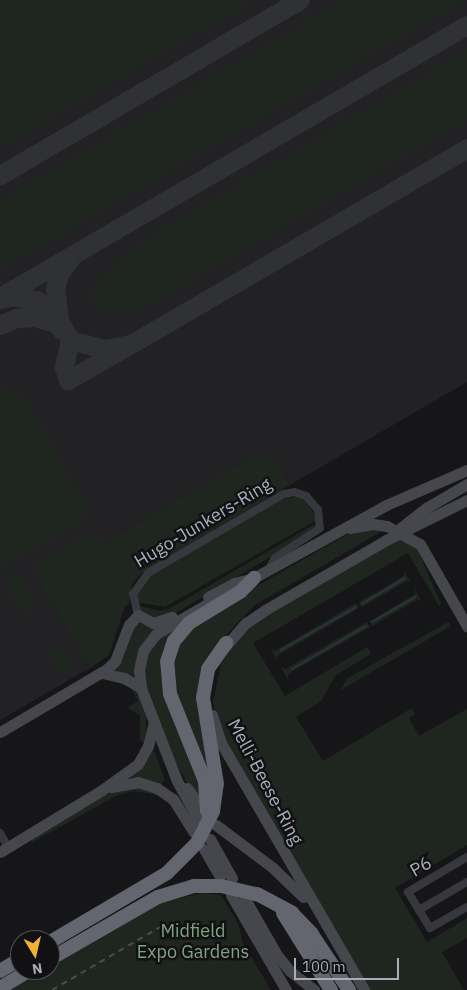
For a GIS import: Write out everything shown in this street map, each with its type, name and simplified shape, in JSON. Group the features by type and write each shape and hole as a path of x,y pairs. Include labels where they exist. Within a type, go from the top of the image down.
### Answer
{"highway":[{"path":"211,795 170,694 167,662 174,641 189,623 240,592 254,578"},
{"path":"60,936 167,873 186,857 205,832 216,774 202,698 208,669 226,643"},
{"path":"60,953 153,899 194,886 233,887 274,903 299,919 349,990"},
{"path":"274,903 305,944 331,990"},
{"path":"0,988 13,980"}],"street":[{"name":"Hugo-Junkers-Ring","path":"205,832 177,781 141,688 140,660 156,634 320,539 386,505 467,470"},
{"name":"Melli-Beese-Ring","path":"386,540 426,508 467,484"},
{"name":"Hugo-Junkers-Ring","path":"138,615 133,594 148,574 284,494 294,492 306,496 318,510 320,528 275,558 269,569"},
{"name":"Melli-Beese-Ring","path":"364,990 260,814 214,727 211,684 226,643 265,610 386,540 467,500"},
{"name":"Hugo-Junkers-Ring","path":"269,569 281,567 344,530 365,524 387,526 420,544 467,626"},
{"path":"0,732 102,673 116,661 129,625 138,615 153,623 164,622 234,583 254,578"},
{"path":"102,673 130,681 141,688"},
{"path":"0,833 4,849 102,790 143,757 154,722"},
{"path":"160,735 185,785 202,809"},
{"path":"102,790 129,782 157,788 173,799 205,832 290,883 324,924"},
{"path":"205,832 226,878"},
{"name":"P6","path":"467,857 408,892 430,928 467,907"},
{"name":"P6","path":"420,910 467,882"},
{"path":"231,895 286,990"},
{"path":"245,899 277,955 290,971 314,990"}],"shaded area":[{"path":"0,0 467,0 467,382 290,485 275,457 258,453 105,542 36,577 90,668 0,720"}],"green space":[{"path":"0,0 255,0 0,147"},
{"path":"344,0 464,0 0,270 0,201"},
{"path":"467,51 467,119 143,309 106,310 94,306 92,291 114,263 160,230"},
{"path":"0,388 24,394 88,509 81,522 0,569"},
{"path":"258,453 275,457 290,485 143,572 132,584 129,604 125,606 109,655 90,668 36,577 37,564 84,537 105,542"},
{"path":"297,496 306,500 317,520 165,607 136,602 136,596 152,575 281,500"},
{"path":"316,525 301,539 169,617 153,619 142,613 137,605 160,611 169,609"},
{"path":"368,528 384,530 255,605 220,641 205,670 211,783 177,699 170,674 178,643 203,617 348,534"},
{"path":"402,537 418,551 441,604 439,606 408,553 253,643 285,696 367,647 371,654 336,675 321,701 296,717 323,761 412,708 415,714 409,718 419,736 467,709 467,845 395,888 427,942 467,918 467,938 442,952 464,990 367,990 217,727 213,702 221,664 229,649 254,624"},
{"path":"404,571 411,583 407,581 362,607 359,602 404,576"},
{"path":"16,574 26,582 35,601 32,611 25,616 7,587 8,578"},
{"path":"415,589 422,602 418,599 372,626 370,621 415,594"},
{"path":"356,603 359,608 277,656 278,661 270,648 275,651"},
{"path":"184,622 164,658 200,786 202,801 192,792 175,761 147,695 143,665 153,643"},
{"path":"367,622 370,627 288,674 288,680 281,667 285,669"},
{"path":"448,622 451,626 339,691 348,678"},
{"path":"136,623 153,626 156,630 135,679 114,670"},
{"path":"58,645 65,649 74,665 60,675 45,650"},
{"path":"131,688 135,689 146,713 146,743 140,741 140,715 127,708 138,701"},
{"path":"150,749 154,751 165,779 161,785 130,778"},
{"path":"133,786 157,792 156,795 134,791 118,795 31,843 32,838 100,798 117,789"},
{"name":"Midfield Expo Gardens","path":"202,893 221,895 238,923 243,943 271,990 9,990 26,980 60,980 60,960 156,904"}],"waterway":[{"path":"362,604 405,578"},
{"path":"372,622 415,597"},
{"path":"281,650 356,607"},
{"path":"292,669 366,626"}],"taxiway":[{"path":"0,175 300,0"},
{"path":"0,297 467,25"},
{"path":"130,344 105,349 70,340 64,367 68,380 117,352 467,148"},
{"path":"59,319 55,288 59,274 70,259"},
{"path":"1,299 11,296 37,300 55,313 70,340"},
{"path":"0,325 16,318 35,317 56,323 61,330"}],"railway":[{"path":"52,990 162,926"}]}
